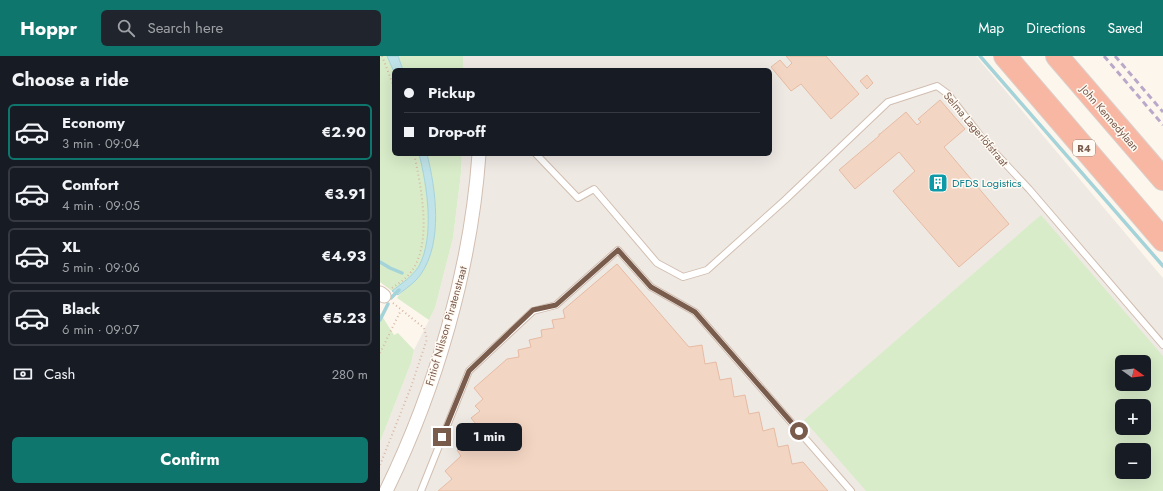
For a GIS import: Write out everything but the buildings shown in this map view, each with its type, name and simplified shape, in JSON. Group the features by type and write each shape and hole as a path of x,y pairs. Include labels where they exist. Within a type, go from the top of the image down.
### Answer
{"highway":[{"name":"R4","path":"1005,56 1163,240"},
{"name":"R4","path":"1017,56 1163,225"},
{"name":"John Kennedylaan","path":"1057,56 1163,179"}],"street":[{"name":"Fritiof Nilsson Piratenstraat","path":"386,491 424,400 443,344 464,263 477,179 479,156"}],"lane":[{"name":"Selma Lagerlöfstraat","path":"538,156 578,198 594,189 657,263 683,277 707,270 785,200 888,102 937,86 948,94 986,143 1029,190 1163,345"},
{"path":"421,491 469,371 533,310 556,305 618,250 651,287 695,312 851,491"}],"path":[{"path":"382,56 392,82"},
{"path":"380,465 411,387 427,339 424,328 382,295 412,271 417,262 421,246 424,214 421,185 414,156"},
{"path":"380,353 401,310"}],"shaded area":[{"path":"463,56 976,56 1163,278 1163,491 380,491 380,442 411,363 414,350 435,308 453,238 462,156 772,156 772,68 463,68"}],"green space":[{"path":"380,56 387,56 392,68 392,156 419,156 427,195 428,226 424,254 419,266 410,277 392,291 380,282"},
{"path":"398,56 463,56 463,68 402,68"},
{"path":"427,156 462,156 453,238 435,308 429,320 397,298 421,274 428,261 432,247 436,216"},
{"path":"1041,215 1163,356 1163,491 866,491 804,420"},
{"path":"380,313 394,335 398,333 414,350 411,363 380,442"}],"water":[{"path":"387,56 398,56 402,68 392,68"},
{"path":"419,156 427,156 430,168 435,199 435,231 428,261 421,274 413,283 398,295 392,291 410,277 419,266 424,254 428,226 425,180"}],"waterway":[{"path":"980,56 1163,266"},
{"path":"380,262 402,273"},
{"path":"391,298 399,290"},
{"path":"380,320 388,304"}],"railway":[{"path":"1104,56 1163,125"},
{"path":"1115,56 1163,112"}],"place":[{"name":"DFDS Logistics","path":"938,183"}],"route":[{"path":"442,437 469,371 533,310 556,305 618,250 651,287 695,312 799,431"}]}
